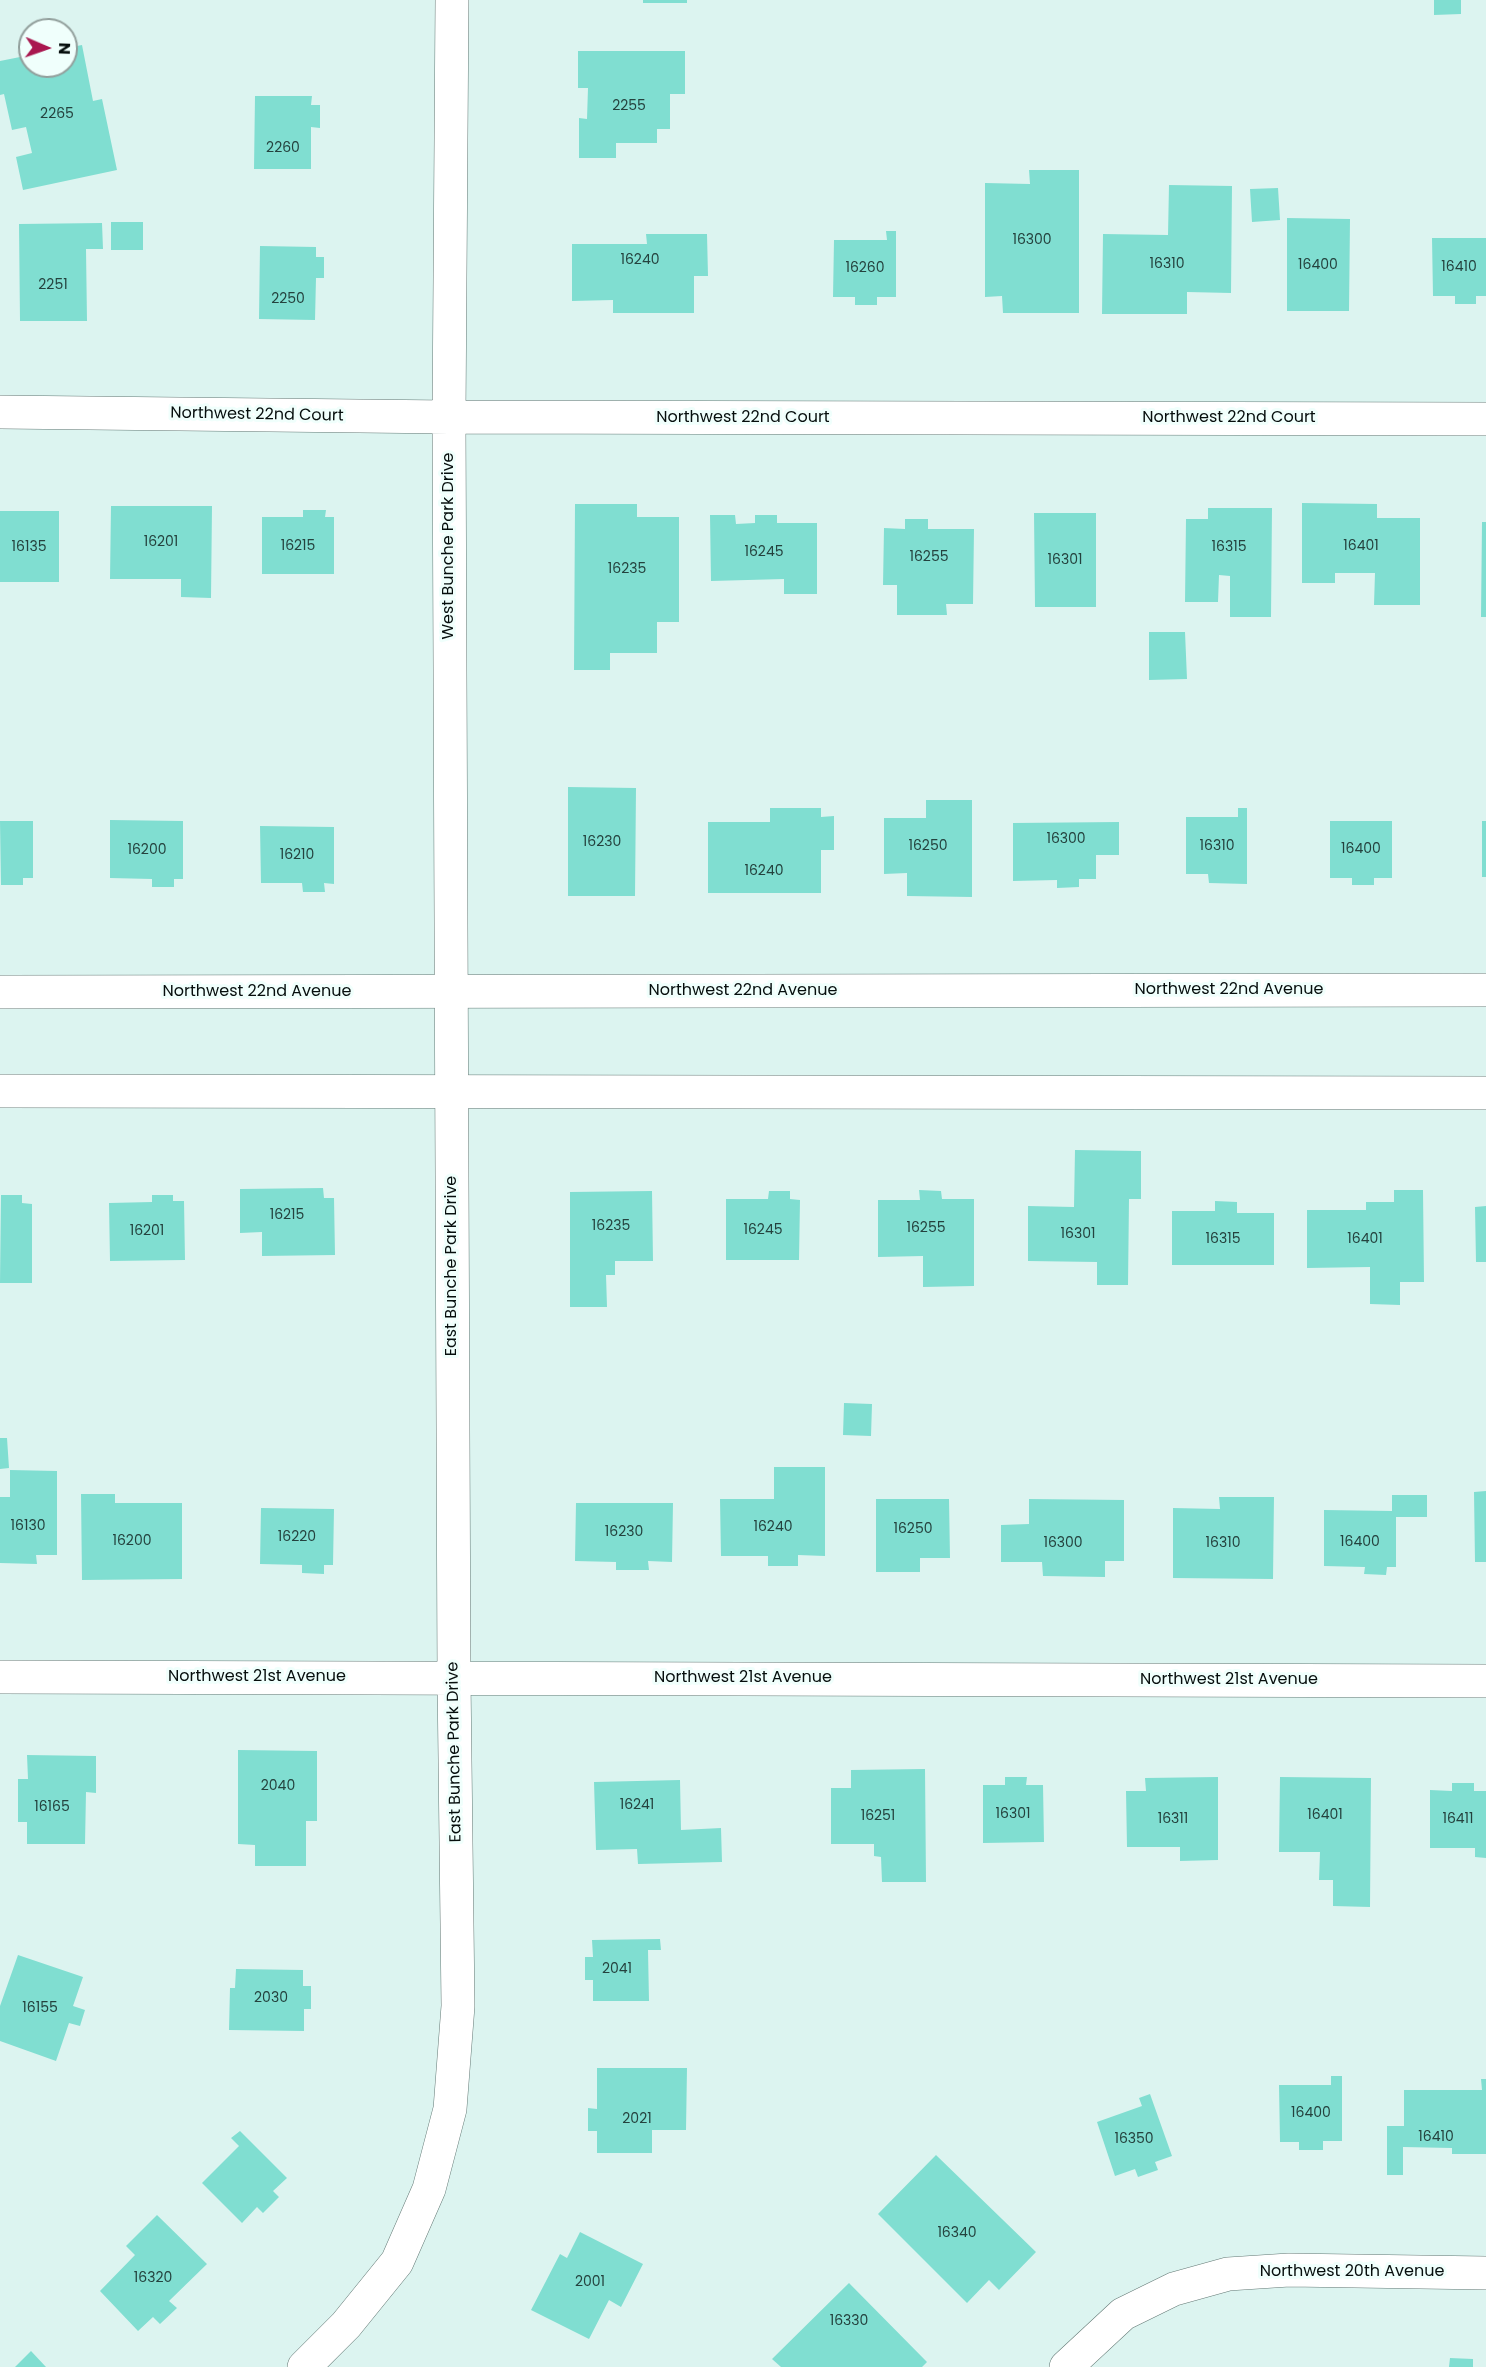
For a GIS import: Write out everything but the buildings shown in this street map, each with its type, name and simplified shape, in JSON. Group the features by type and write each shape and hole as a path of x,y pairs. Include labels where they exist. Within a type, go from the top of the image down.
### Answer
{"street":[{"name":"West Bunche Park Drive","path":"452,0 449,417 452,1092"},
{"name":"Northwest 22nd Court","path":"0,411 449,417 1486,419"},
{"name":"Northwest 22nd Avenue","path":"0,992 1486,990"},
{"path":"0,1091 1486,1093"},
{"name":"East Bunche Park Drive","path":"304,2367 346,2325 397,2262 429,2189 450,2109 458,2007 454,1678 452,1092"},
{"name":"Northwest 21st Avenue","path":"0,1677 1486,1681"},
{"name":"Northwest 20th Avenue","path":"1066,2367 1123,2314 1174,2289 1228,2274 1289,2270 1486,2273"}]}
